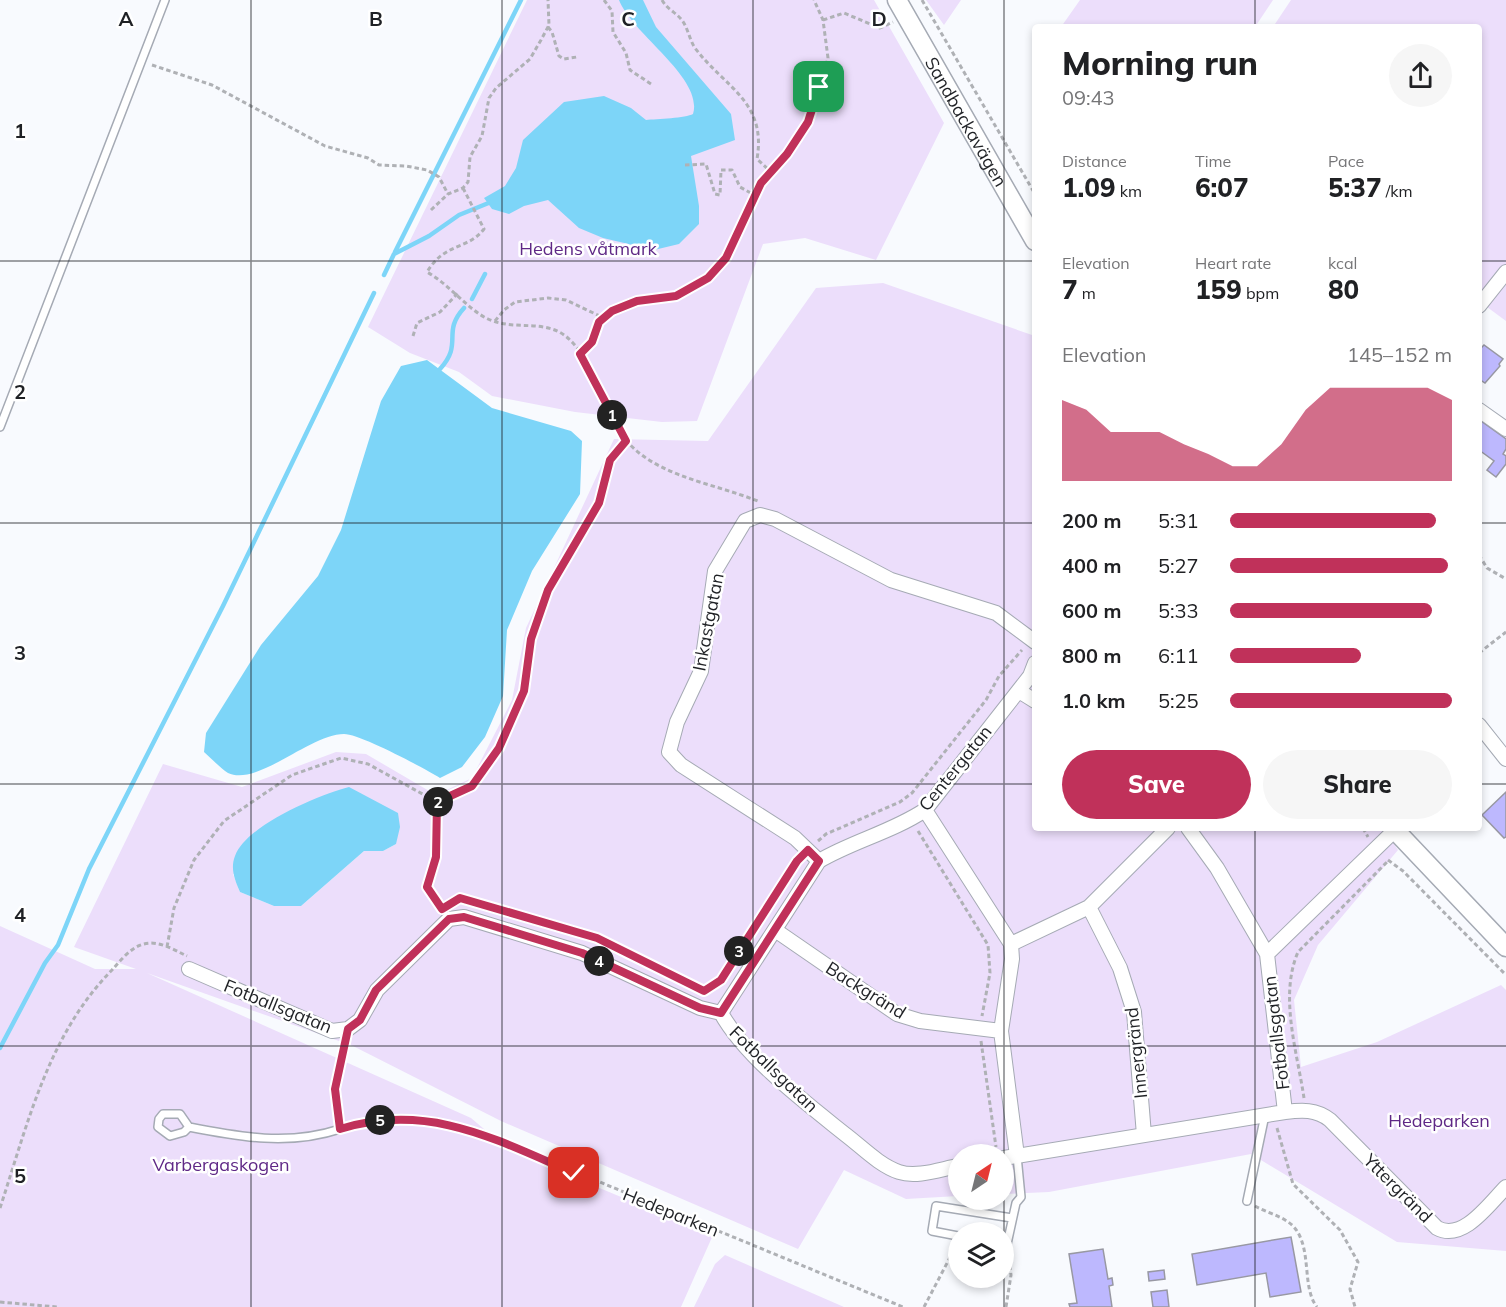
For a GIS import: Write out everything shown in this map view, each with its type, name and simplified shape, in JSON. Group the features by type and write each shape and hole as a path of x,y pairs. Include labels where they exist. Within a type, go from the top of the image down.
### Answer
{"street":[{"name":"Sandbackavägen","path":"897,0 1032,236"},
{"path":"1482,302 1506,272"},
{"path":"1482,412 1506,429"},
{"name":"Inkastgatan","path":"819,861 795,838 681,765 669,752 674,730 701,671 715,571 745,521 760,515 775,519 891,580 996,613 1032,639"},
{"name":"Centergatan","path":"721,1013 819,861 838,850 911,819 925,810 1019,691 1032,671"},
{"path":"1019,691 1032,698"},
{"path":"1482,729 1506,759"},
{"path":"925,810 1011,944 1012,959 1001,1031 1009,1144"},
{"path":"1011,944 1089,907 1165,831"},
{"path":"1190,831 1217,868 1268,954"},
{"name":"Fotballsgatan","path":"1014,1156 1286,1112 1268,954 1392,831"},
{"path":"1396,831 1506,947"},
{"name":"Innergränd","path":"1089,907 1119,968 1134,1012 1144,1136"},
{"name":"Fotballsgatan","path":"189,963 332,1031 348,1029 360,1020 376,990 449,919 464,917 582,953 690,1004 721,1013 730,1029 795,1094 883,1164 901,1173 948,1168"},
{"name":"Backgränd","path":"775,930 897,1014 920,1021 1001,1031"},
{"name":"Yttergränd","path":"1286,1112 1305,1110 1322,1114 1330,1120 1437,1228 1446,1233 1465,1227 1506,1187"}],"lane":[{"path":"0,427 165,0"},
{"path":"189,1127 184,1132 170,1136 158,1127 159,1119 163,1114 180,1114 189,1127 261,1140 316,1135 340,1129 335,1089 348,1029"},
{"path":"1247,1201 1265,1115"},
{"path":"1011,1222 1021,1197 1014,1172"},
{"path":"948,1234 932,1231 936,1206 1012,1218"}],"path":[{"path":"431,210 448,194 464,188 468,182 470,157 482,136 489,98 496,88 513,76 530,59 548,27 548,0"},
{"path":"604,0 612,11 613,32 626,53 630,70 651,84"},
{"path":"662,0 682,20 696,49 726,78 750,108 756,121 757,159 771,172"},
{"path":"580,354 592,342 599,322 612,311 637,301 676,296 708,278 726,258 761,183 787,154 808,122 828,57 823,20 814,0"},
{"path":"921,0 1032,189"},
{"path":"823,20 844,13 880,28 897,20"},
{"path":"548,27 552,32 559,56 564,59 577,57"},
{"path":"141,61 212,85 325,146 368,158 380,165 406,165 427,170 439,177 448,194"},
{"path":"686,165 706,164 715,194 720,195 721,170 732,170 740,188 756,196"},
{"path":"464,188 482,219 484,229 478,237 441,253 427,272 487,319 519,327 542,325 558,330 571,340 626,441 640,456 656,466 729,489 765,504"},
{"path":"413,336 417,323 440,312 458,294"},
{"path":"495,321 515,302 548,298 566,300 604,318"},
{"path":"437,802 472,786 499,748 524,691 531,639 548,590 599,503 610,460 626,441"},
{"path":"1482,560 1487,568 1506,579"},
{"path":"1482,651 1506,632"},
{"path":"434,917 460,898 564,926 597,938 704,991 721,980 797,861 826,834 900,802 925,780 986,700 999,676 1032,641"},
{"path":"167,948 174,908 194,860 224,821 292,775 341,758 368,764 437,802"},
{"path":"437,802 436,857 427,887 442,909"},
{"path":"900,802 988,945 990,973 981,1029 996,1144"},
{"path":"1365,831 1388,861 1403,871 1506,975"},
{"path":"1305,1110 1289,990 1291,970 1298,952 1388,861"},
{"path":"0,1208 36,1096 63,1034 102,980 129,953 146,943 167,948 189,963"},
{"name":"Hedeparken","path":"340,1129 366,1121 416,1119 476,1131 903,1307"},
{"path":"1277,1128 1293,1184 1340,1230 1358,1262 1350,1289 1355,1307"},
{"path":"1247,1201 1266,1213 1283,1218 1298,1232 1312,1296 1317,1307"},
{"path":"924,1307 948,1261"},
{"path":"1006,1307 1009,1288"},
{"path":"0,1302 57,1307"}],"green space":[{"name":"Hedens våtmark","path":"527,0 874,0 944,123 876,260 805,238 763,244 697,421 662,422 575,412 492,396 459,372 410,353 368,327"},
{"path":"926,0 961,0 944,25"},
{"path":"1080,0 1273,0 1257,24 1063,24"},
{"path":"1291,0 1506,0 1506,321 1487,307 1482,313 1482,24 1275,24"},
{"name":"Varbergaskogen","path":"883,283 1032,335 1032,831 1385,831 1398,850 1318,945 1294,1000 1301,1067 1377,1042 1501,985 1506,990 1506,1251 1397,1242 1251,1154 1049,1192 1014,1194 1014,1144 948,1144 948,1197 906,1199 844,1170 798,1249 501,1121 353,1046 147,973 471,1118 510,1151 713,1235 681,1307 0,1307 0,926 95,969 136,969 74,947 163,764 242,787 336,752 366,754 436,795 472,778 512,700 526,628 614,439 708,441 816,288","holes":["396,844 383,851 364,851 301,906 274,906 240,892 233,874"]},
{"path":"725,1255 844,1307 694,1307 715,1264"}],"water":[{"path":"619,0 643,0 656,27 731,114 735,140 691,156 699,206 699,224 679,244 654,250 603,238 579,228 548,200 524,206 509,214 492,209 484,198 505,186 516,168 523,140 564,102 604,96 631,108 646,120 693,114 694,100 688,86 678,71 626,13"},
{"path":"427,360 492,408 571,431 582,441 580,494 532,571 507,630 503,696 485,737 462,767 440,778 377,745 344,734 330,736 316,742 254,773 240,775 228,773 204,752 206,733 261,645 318,576 341,530 381,401 401,366"},
{"path":"349,787 398,813 400,827 396,844 383,851 364,851 301,906 274,906 240,892 233,865 242,844 253,833 303,804"}],"building":[{"path":"1484,345 1503,359 1485,383 1482,381 1482,347"},
{"path":"1482,422 1506,439 1506,449 1503,454 1506,456 1506,464 1496,477 1487,470 1494,461 1482,452"},
{"path":"1506,792 1506,837 1504,838 1482,815"},
{"path":"1291,1237 1301,1292 1270,1297 1266,1273 1197,1285 1192,1254"},
{"path":"1103,1249 1108,1279 1112,1278 1113,1285 1109,1286 1112,1307 1070,1307 1069,1304 1077,1303 1069,1254"},
{"path":"1164,1270 1165,1279 1149,1281 1148,1272"},
{"path":"1167,1290 1169,1307 1153,1307 1151,1292"}],"waterway":[{"path":"395,252 521,0"},
{"path":"384,275 394,254 429,236 459,215 491,202"},
{"path":"472,299 485,274"},
{"path":"0,1048 45,963 58,945 89,869 223,606 374,293"},
{"path":"440,369 451,352 454,324 464,308"}],"route":[{"path":"574,1173 476,1131 431,1120 383,1119 366,1121 340,1129 335,1089 348,1029 360,1020 376,990 449,919 464,917 582,953 662,992 700,1008 721,1013 819,861 808,850 797,861 721,980 704,991 597,938 564,926 460,898 442,909 427,887 436,857 437,802 472,786 499,748 524,691 531,639 548,590 561,563 599,503 610,460 626,441 580,354 592,342 599,322 612,311 637,301 676,296 708,278 726,258 761,183 787,154 808,122 819,87"}]}
